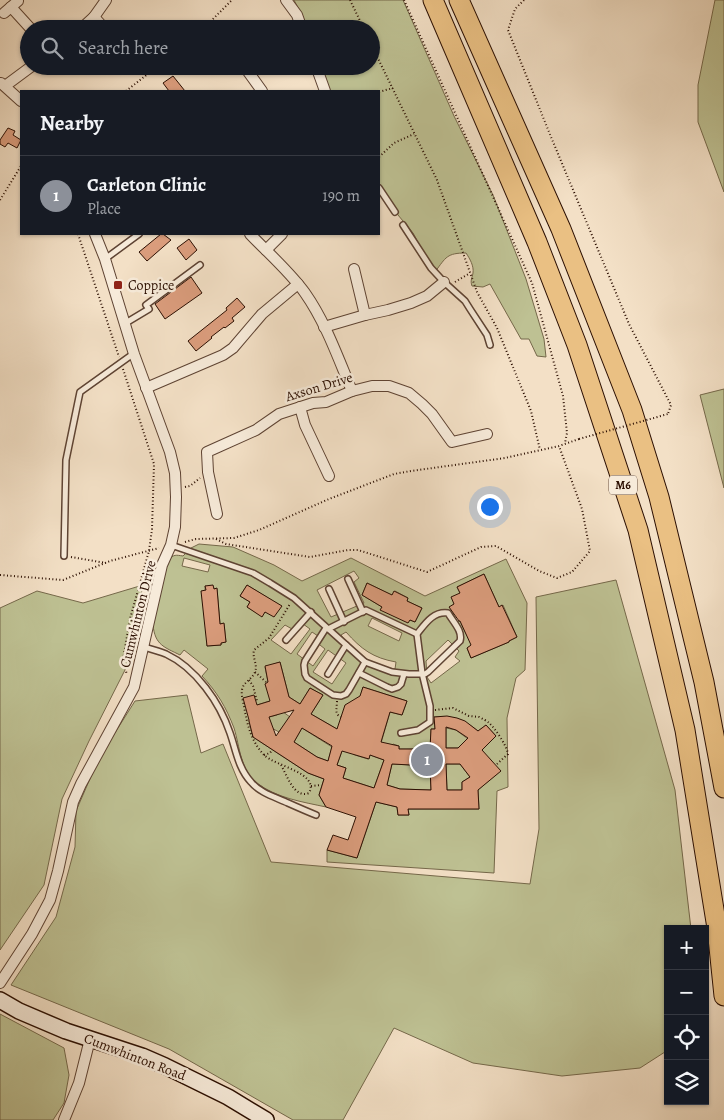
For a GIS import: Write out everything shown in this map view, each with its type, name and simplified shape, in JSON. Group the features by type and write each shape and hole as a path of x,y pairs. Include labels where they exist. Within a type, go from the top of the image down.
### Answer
{"highway":[{"name":"M6","path":"433,0 533,233 570,328 638,530 685,730 717,928 724,996"},
{"name":"M6","path":"459,0 561,229 632,410 658,497 704,682 724,788"}],"street":[{"path":"91,20 106,0"},
{"path":"286,0 299,20"},
{"path":"11,7 23,20"},
{"path":"94,17 97,20"},
{"path":"20,74 2,85 20,100"},
{"path":"250,75 261,90"},
{"path":"319,75 325,90"},
{"name":"Cumwhinton Drive","path":"0,983 32,934 50,900 74,802 81,784 134,687 162,565 171,545 175,526 174,473 170,452 134,354 105,259 95,235"},
{"path":"251,235 298,284 306,295 324,327 352,391"},
{"path":"266,250 281,235"},
{"path":"354,269 365,315"},
{"path":"146,388 223,355 233,348 262,314 298,284"},
{"path":"324,327 411,303 446,284"},
{"name":"Axson Drive","path":"217,514 208,472 207,452 256,430 279,414 313,403 326,402 352,391 372,386 389,386 409,393 432,414 452,442 487,434"},
{"path":"300,407 305,425 329,476"},
{"name":"Cumwhinton Road","path":"0,1000 19,1011 58,1028 142,1056 173,1069 228,1097 266,1120"},
{"path":"64,1120 79,1083 90,1039"}],"lane":[{"path":"380,190 395,212"},
{"path":"403,225 431,268 465,301 487,335 490,345"},
{"path":"105,259 138,235"},
{"path":"124,324 149,309 146,305 200,265"},
{"path":"64,556 66,460 80,392 134,354"},
{"path":"171,545 253,573 294,598 364,662 386,671 404,674 422,674 428,672 460,641 461,636 448,613 437,614 431,618 417,634 422,674 431,710 431,720 418,730 401,733"},
{"path":"348,579 363,612"},
{"path":"329,589 344,622"},
{"path":"364,662 346,694 338,696 321,688 307,678 304,669 305,661 327,629 366,610 417,634"},
{"path":"286,640 311,612"},
{"path":"328,674 346,644"},
{"path":"144,647 165,654 179,662 202,683 215,701 224,719 230,732 240,767 252,784 264,792 316,815"},
{"path":"359,673 392,689 401,684 404,674"}],"path":[{"path":"212,20 232,0"},
{"path":"350,0 360,20"},
{"path":"404,0 532,283 563,396 567,433 565,444"},
{"path":"0,576 64,580 106,563 171,545 196,539 234,538 259,530 329,498 394,474 505,458 559,446 668,414 671,405 629,324 508,30 515,9 524,0"},
{"path":"380,62 437,180 477,292 497,328 531,411 540,450"},
{"path":"127,90 146,75"},
{"path":"380,92 393,88"},
{"path":"380,156 394,143 415,133"},
{"path":"0,200 20,168"},
{"path":"78,235 154,464 150,551 130,619 123,660 131,691"},
{"path":"446,284 470,273"},
{"path":"215,538 226,544 310,557 358,550 427,572 481,547 496,546 539,571 557,578 572,572 590,551 582,508 559,446"},
{"path":"175,488 190,486 208,472"},
{"path":"64,556 106,563"},
{"path":"281,764 297,792 307,795 311,790 310,780 281,764 267,757 253,739 247,724 241,691 255,672 254,650 269,638 294,598"},
{"path":"255,672 266,682"},
{"path":"249,680 253,686 257,701"},
{"path":"338,696 336,714 341,717"},
{"path":"431,710 453,708 469,716 479,716 484,721 489,722 508,749 508,754 497,764"},
{"path":"264,754 270,753 272,750"},
{"path":"311,786 321,785"}],"green space":[{"path":"294,0 403,0 454,116 493,195 526,279 544,339 546,357 537,356 529,339 521,339 490,284 483,287 472,286 473,268 466,253 451,255 435,272 427,263 413,233 388,203 380,186 380,90 328,90 322,75 380,75 380,20 304,20"},
{"path":"715,0 724,0 724,192 698,122 698,85"},
{"path":"724,389 724,488 700,395"},
{"path":"199,544 233,547 274,565 302,581 351,558 425,596 506,559 527,603 525,670 516,678 507,718 508,787 497,791 494,873 327,862 327,850 357,858 376,802 397,807 398,815 409,815 408,809 479,809 478,790 500,771 469,761 496,736 486,725 478,731 458,719 434,717 435,729 431,729 430,749 399,749 399,746 393,744 392,747 381,743 390,712 402,715 407,701 363,687 359,701 337,729 311,714 323,695 310,688 300,704 289,697 280,662 265,667 268,682 265,684 273,700 257,705 249,721 253,737 308,773 324,779 319,795 326,807 290,799 264,788 251,778 247,772 228,713 217,694 202,676 208,669 184,650 180,655 165,647 158,641 154,632 153,625 168,560 175,555 183,556 191,548","holes":["184,558 210,565 208,572 182,566","354,571 359,578 354,582 364,603 331,617 317,590","484,574 499,607 503,605 517,637 471,658 467,648 474,644 466,634 460,621 457,622 450,607 454,604 460,593 457,587","367,583 392,595 395,591 408,598 407,601 422,608 415,622 381,609 382,607 362,595","247,585 281,606 265,612 262,616 247,607 250,602 240,596","205,586 217,589 220,624 224,624 226,642 221,643 221,645 207,646","372,618 402,633 399,641 368,626","299,621 310,629 291,654 271,640 285,625 292,629","312,632 318,636 315,641 325,649 313,666 297,654","346,632 368,652 396,662 395,669 375,664 348,644 341,635","448,640 459,651 455,657 460,661 431,683 427,677 426,661","328,650 346,663 332,684 313,672"]},
{"path":"616,580 675,790 691,925 664,925 664,1053 640,1068 562,1076 473,1063 394,1028 343,1120 293,1120 169,1049 11,985 56,917 75,847 76,811 99,758 135,701 187,695 201,753 223,744 271,862 530,884 539,829 536,597"},
{"path":"143,585 126,668 62,799 44,885 0,950 0,608 37,591 83,603"},
{"path":"279,709 290,717 279,732 268,726 269,717 277,715"},
{"path":"302,728 332,747 328,761 317,757 294,742"},
{"path":"446,728 456,730 468,739 458,748 446,748"},
{"path":"343,748 355,755 368,759 370,755 384,760 374,788 343,778 346,768 337,765"},
{"path":"392,764 430,766 431,790 400,789 387,785"},
{"path":"446,764 460,764 470,777 462,782 462,790 447,790"},
{"path":"0,1014 64,1048 69,1075 64,1103 53,1120 0,1120"}],"building":[{"path":"173,76 184,90 168,90 163,83"},
{"path":"8,128 15,131 13,135 20,139 20,142 17,148 8,143 5,147 0,144 0,140"},
{"path":"160,235 164,235 171,240 147,261 139,252"},
{"path":"189,239 197,250 186,260 177,248"},
{"path":"191,277 202,293 165,319 155,304"},
{"path":"237,298 245,307 232,318 234,321 211,337 196,351 188,341 227,310 226,308"},
{"path":"484,574 499,607 502,605 517,637 471,658 467,648 471,645 460,621 449,607 454,604 451,597 460,593 457,587"},
{"path":"367,583 392,595 394,591 408,598 407,601 422,608 415,622 410,620 408,623 380,610 382,607 362,595"},
{"path":"213,585 214,589 217,588 220,624 224,623 226,642 221,643 221,645 207,646 201,591 206,590 205,586"},
{"path":"247,585 282,606 274,617 265,612 262,617 247,607 250,602 240,596"},
{"path":"280,662 289,697 300,704 310,688 323,695 311,714 337,729 345,705 360,696 363,687 407,701 402,715 390,712 381,742 399,746 399,749 430,749 431,729 435,729 434,717 447,716 457,718 465,721 478,731 486,725 496,736 482,750 501,771 478,790 479,809 408,809 409,815 398,815 397,807 376,802 357,858 327,850 333,835 348,840 356,817 326,807 319,795 324,779 308,773 253,737 243,698 254,695 257,705 270,701 265,684 268,682 265,666","holes":["294,710 276,736 269,717","446,727 456,730 468,738 458,748 446,748","302,728 332,746 328,761 317,757 294,742","342,751 369,759 370,755 384,760 374,788 343,778 346,768 337,765","392,764 430,766 431,790 400,789 387,785","446,764 460,764 470,777 462,782 462,790 447,790"]}],"place":[{"name":"Coppice","path":"118,285"},
{"name":"Carleton Clinic","path":"427,760"}]}
